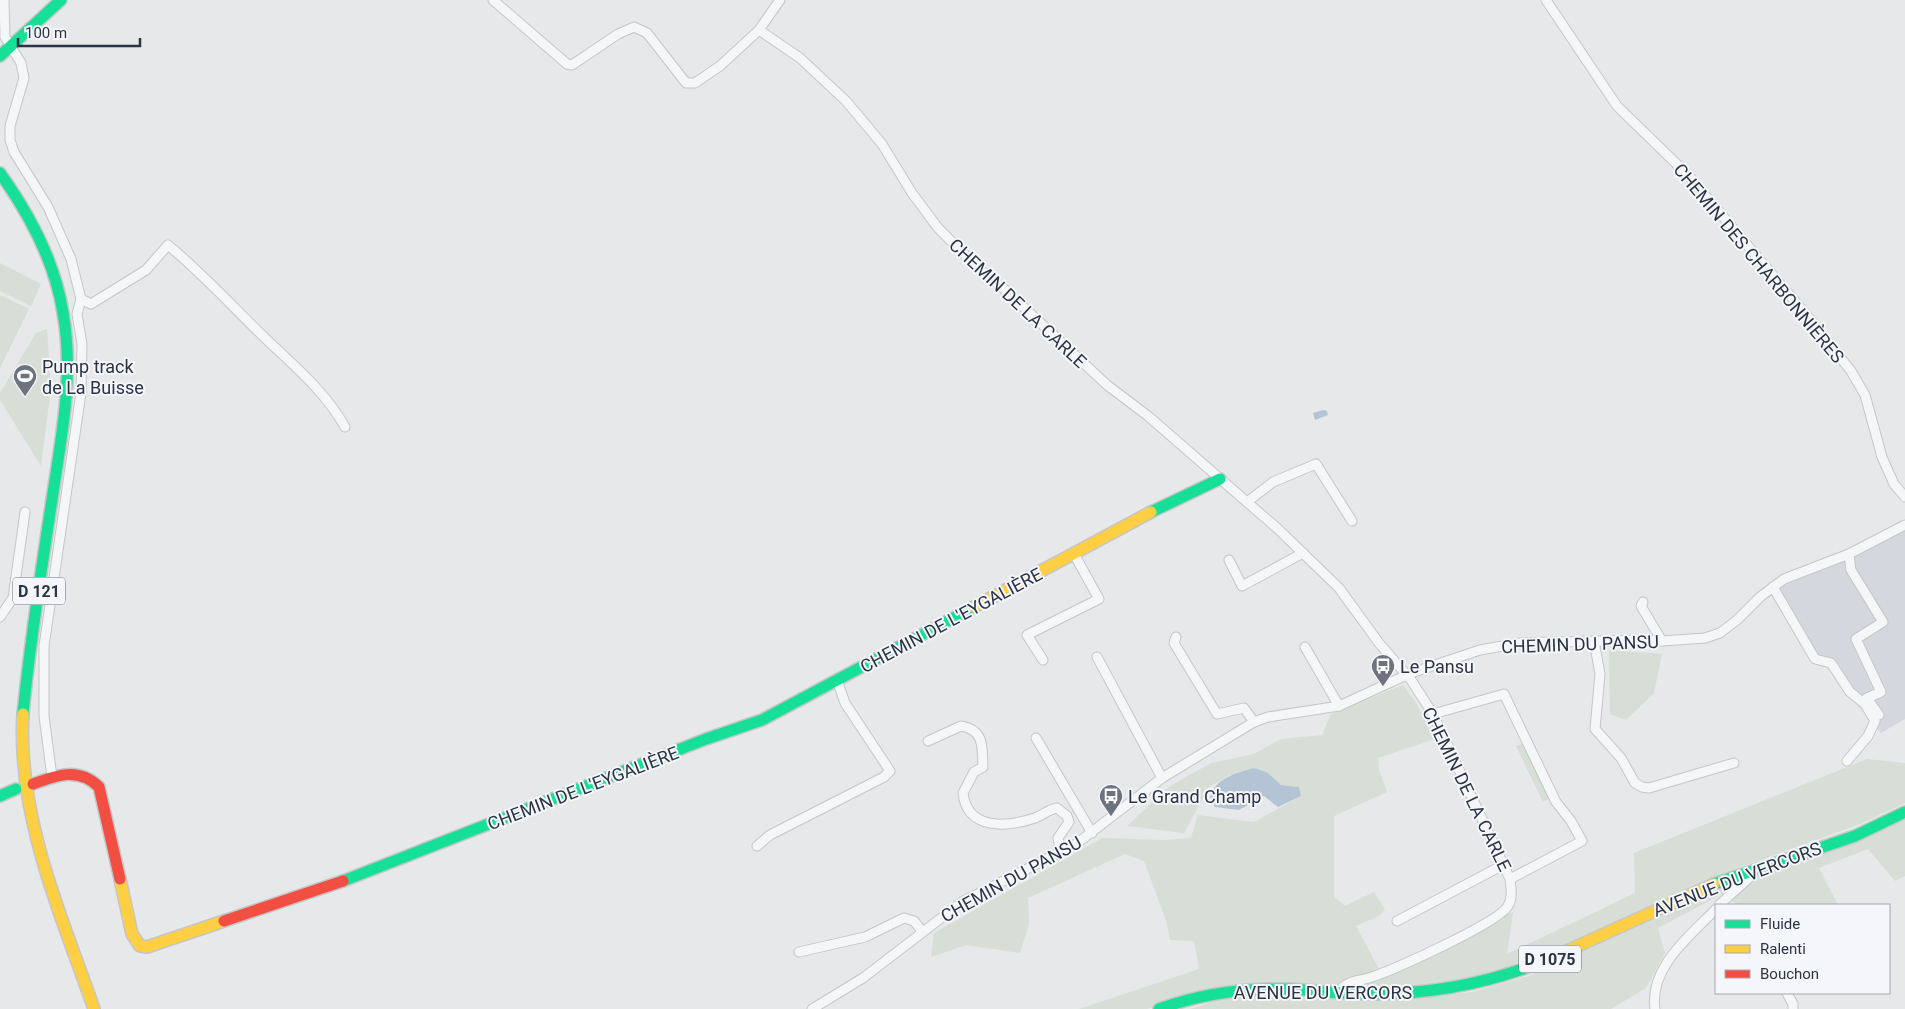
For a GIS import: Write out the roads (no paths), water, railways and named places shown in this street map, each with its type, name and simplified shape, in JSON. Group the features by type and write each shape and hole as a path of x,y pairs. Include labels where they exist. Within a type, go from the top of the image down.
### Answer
{"main road":[{"path":"0,56 61,0"},
{"name":"D 121","path":"0,165 2,176 32,222 43,246 56,280 66,332 68,361 62,434 23,711 23,759 34,828 94,1009"},
{"name":"CHEMIN DE L'EYGALIÈRE","path":"33,784 52,778 82,774 88,776 99,787 132,934 140,946 147,947 365,874 706,739 762,720 1187,494 1220,479"},
{"path":"0,796 16,789"},
{"name":"AVENUE DU VERCORS","path":"1159,1009 1181,1001 1230,991 1275,989 1376,994 1418,992 1461,987 1504,977 1544,962 1668,903 1748,871 1855,836 1905,812"}],"street":[{"path":"4,0 5,37 21,63 24,78 10,126 10,140 14,152 48,207 70,259 81,299 77,314 82,344 80,402 44,646 44,716 52,778"},
{"path":"493,0 567,64 578,61 627,28 639,28 656,43 686,82 695,84 707,77 759,30 780,0"},
{"name":"CHEMIN DES CHARBONNIÈRES","path":"1546,0 1617,106 1688,175 1809,318 1851,371 1865,395 1882,457 1894,484 1905,497"},
{"name":"CHEMIN DE LA CARLE","path":"759,30 800,58 846,101 882,144 912,193 954,244 1100,379 1148,416 1247,502 1339,588 1379,642 1407,675 1433,714 1510,879 1511,901 1507,908 1494,918 1372,978 1346,983 1338,992"},
{"path":"81,299 91,304 146,270 168,245 189,262 203,278 296,366 333,406 345,427"},
{"path":"1247,502 1272,482 1316,464 1352,520"},
{"path":"0,617 12,598 25,512"},
{"name":"CHEMIN DU PANSU","path":"812,1009 863,978 962,902 1061,853 1092,833 1162,778 1254,722 1268,717 1339,706 1407,675 1480,650 1509,645 1594,641 1662,642 1705,638 1720,633 1784,579 1849,554 1905,525"},
{"path":"1229,560 1242,586 1303,553"},
{"path":"1043,660 1027,635 1099,599 1074,554"},
{"path":"1849,554 1851,570 1883,622 1856,639 1881,692 1868,698 1879,715"},
{"path":"1773,587 1815,659 1831,663 1850,692 1865,704 1875,721 1868,736 1846,761"},
{"path":"1643,602 1641,606 1662,642"},
{"path":"1176,636 1174,643 1217,714 1244,708 1254,722"},
{"path":"1594,641 1600,674 1595,729 1621,758 1635,783 1649,788 1734,763"},
{"path":"1305,646 1339,706"},
{"path":"1097,657 1162,778"},
{"path":"757,846 770,835 884,777 890,771 844,703 836,680"},
{"path":"1433,714 1504,694 1556,802 1571,820 1582,841 1510,879"},
{"path":"928,741 961,726 975,731 983,742 983,767 974,772 965,788 963,793 966,807 977,819 1000,825 1034,818 1057,808 1067,816 1069,822 1058,838 1061,853"},
{"path":"1036,738 1092,833"},
{"path":"1397,921 1503,865"},
{"path":"1722,903 1749,878 1748,871"},
{"path":"1656,1009 1654,999 1659,975 1675,952 1715,909"},
{"path":"799,952 865,937 904,918 914,921 922,931"},
{"path":"1788,994 1793,1004 1793,1009"}],"water":[{"path":"1323,410 1327,411 1328,415 1315,420 1313,413"},
{"path":"1254,768 1268,773 1281,785 1299,787 1301,796 1278,807 1264,796 1239,810 1215,807 1210,797 1217,785 1228,777"}],"place":[{"name":"Pump track de La Buisse","path":"25,397"},
{"name":"Le Pansu","path":"1383,687"},
{"name":"Le Grand Champ","path":"1111,817"}]}
